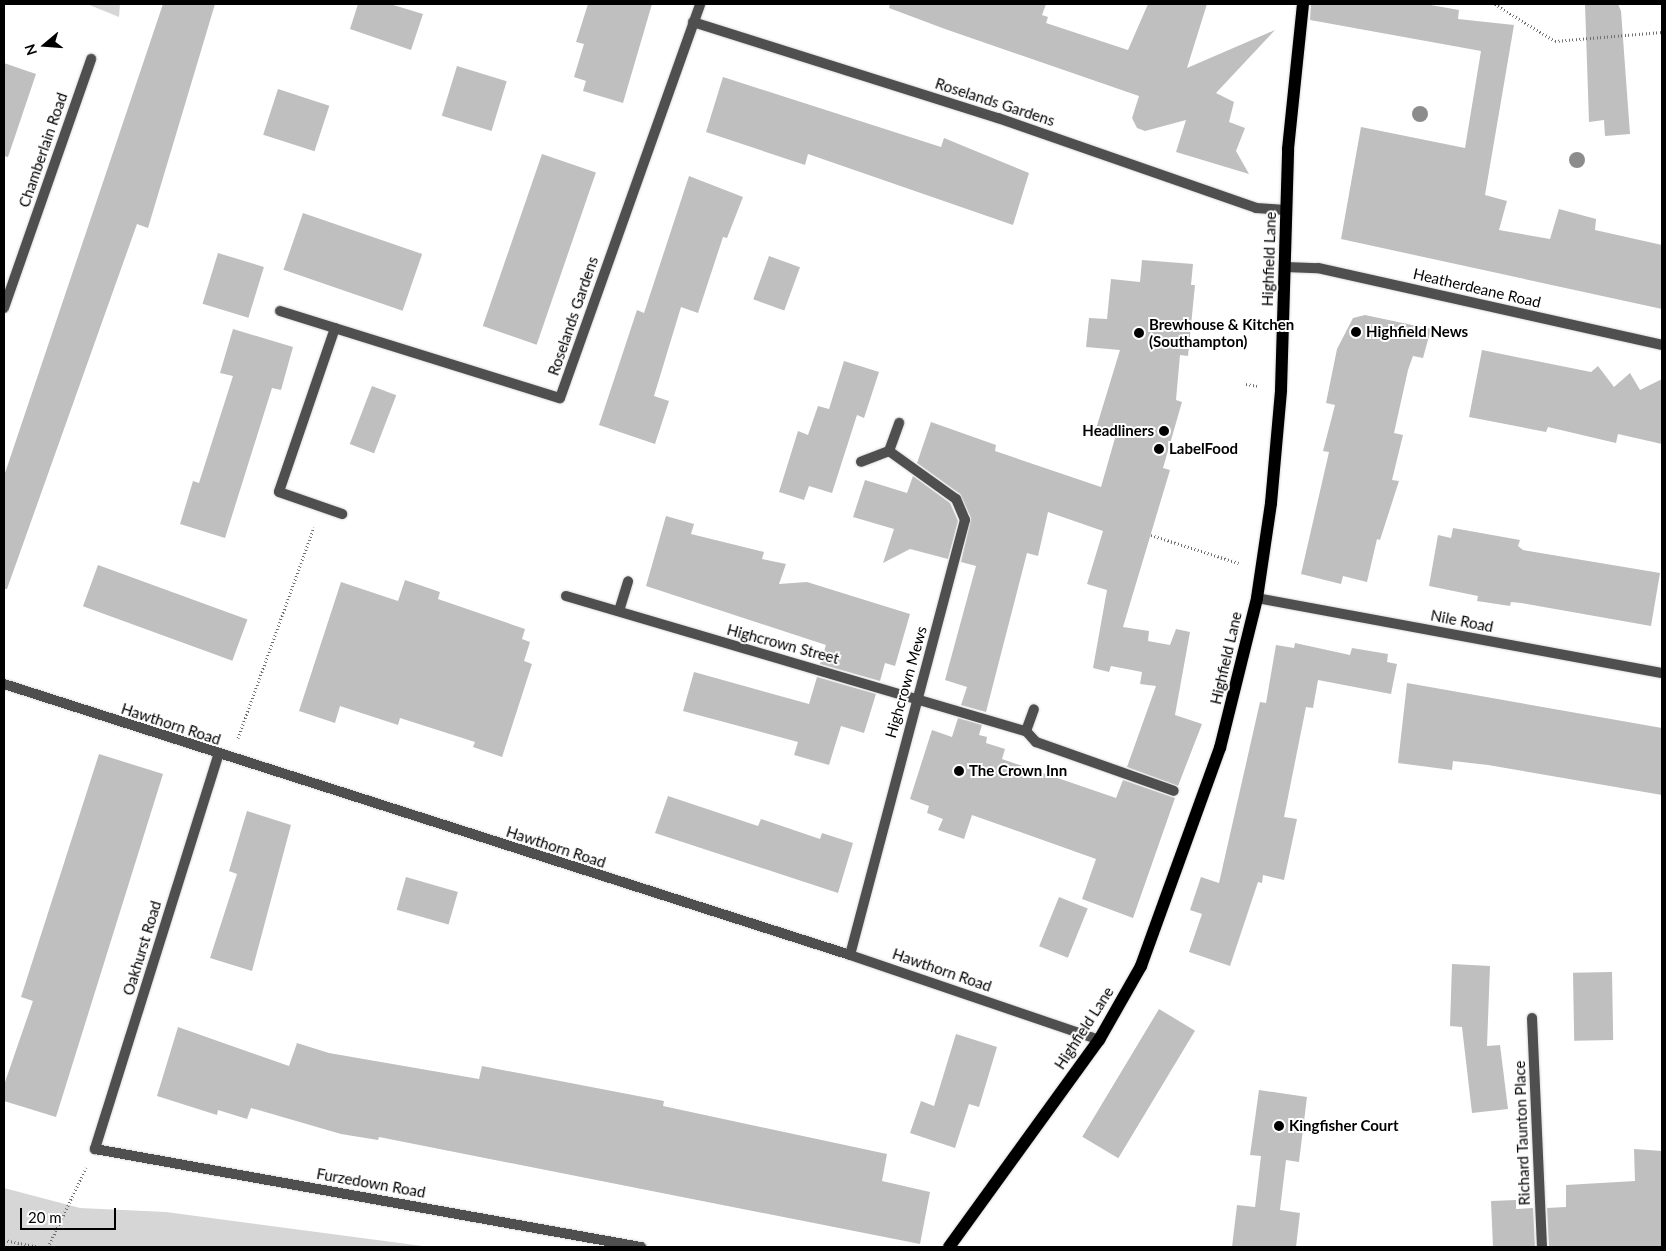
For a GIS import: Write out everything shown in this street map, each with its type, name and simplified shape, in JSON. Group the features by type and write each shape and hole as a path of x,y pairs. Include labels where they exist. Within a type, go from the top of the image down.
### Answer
{"main road":[{"name":"Highfield Lane","path":"949,1247 1099,1040 1159,926 1220,748 1257,598 1275,460 1285,267 1288,148 1303,4"}],"street":[{"name":"Roselands Gardens","path":"280,311 560,398 700,4"},
{"name":"Roselands Gardens","path":"693,22 998,118 1256,208 1286,210"},
{"name":"Chamberlain Road","path":"4,308 90,58"},
{"name":"Heatherdeane Road","path":"1285,267 1318,268 1662,345"},
{"path":"335,328 279,492 342,514"},
{"path":"861,462 889,451 899,423"},
{"name":"Highcrown Mews","path":"850,955 915,702 965,536 966,520 956,499 889,451"},
{"path":"619,611 628,581"},
{"name":"Highcrown Street","path":"566,596 767,657 802,662 915,702 1026,731 1036,742 1174,792"},
{"name":"Nile Road","path":"1257,598 1662,673"},
{"name":"Hawthorn Road","path":"4,684 230,760 850,955 1099,1040"},
{"path":"1026,731 1034,709"},
{"name":"Oakhurst Road","path":"95,1149 218,756"},
{"name":"Richard Taunton Place","path":"1532,1018 1542,1247"},
{"name":"Furzedown Road","path":"95,1149 641,1247"}],"path":[{"path":"1496,4 1555,41 1662,32"},
{"path":"230,760 321,507"},
{"path":"1151,535 1261,571"},
{"path":"48,1247 95,1149"},
{"path":"4,1240 39,1247"}],"shaded area":[{"path":"87,4 120,4 119,17"},
{"path":"4,1188 80,1208 166,1212 430,1247 4,1247"}],"building":[{"path":"163,4 215,4 148,228 137,224 7,589 4,589 4,476"},
{"path":"358,4 390,4 423,14 411,50 350,29"},
{"path":"588,4 652,4 623,103 583,91 586,81 574,77 584,44 576,42"},
{"path":"890,4 1046,4 1042,15 1048,17 1046,23 1128,50 1148,4 1207,4 1187,68 1275,30 1216,93 1234,102 1229,122 1245,128 1236,151 1249,174 1176,152 1186,120 1145,131 1137,128 1132,118 1139,96 945,29 889,8"},
{"path":"1311,4 1425,4 1459,10 1458,19 1514,25 1485,195 1507,201 1499,230 1550,239 1559,209 1596,219 1595,230 1662,245 1662,309 1341,239 1361,127 1465,148 1481,51 1310,20"},
{"path":"1585,4 1618,4 1621,11 1630,134 1605,136 1604,120 1589,122"},
{"path":"4,63 36,74 8,157 4,156"},
{"path":"457,66 507,81 492,131 442,116"},
{"path":"723,77 941,147 944,138 1029,173 1013,225 808,154 805,165 706,132"},
{"path":"278,89 329,106 315,151 263,135"},
{"path":"542,154 596,173 537,345 483,326"},
{"path":"689,176 743,197 727,238 723,237 698,313 681,307 654,396 669,401 655,444 599,425 637,310 644,313"},
{"path":"303,213 422,254 403,311 283,270"},
{"path":"218,253 264,267 248,318 203,304"},
{"path":"769,256 800,267 784,311 753,299"},
{"path":"1142,260 1193,264 1191,285 1195,285 1188,356 1180,355 1176,400 1182,402 1163,468 1170,470 1123,627 1149,631 1148,641 1170,645 1176,629 1190,632 1175,715 1202,724 1178,786 1127,767 1156,686 1140,684 1142,672 1111,666 1109,672 1093,668 1107,590 1087,584 1103,531 1048,512 1038,556 1027,553 986,712 961,705 967,687 945,680 976,566 961,562 971,518 960,494 917,463 931,422 996,445 995,451 1101,487 1115,438 1095,432 1120,350 1086,347 1089,318 1107,319 1111,279 1140,282"},
{"path":"1365,315 1431,329 1423,358 1413,356 1408,370 1394,433 1403,435 1392,480 1399,481 1380,540 1377,539 1367,582 1343,576 1341,584 1301,574 1329,452 1323,451 1335,405 1326,403 1337,349 1353,318"},
{"path":"233,329 293,347 281,390 272,388 225,538 180,524 193,481 199,483 233,376 220,373"},
{"path":"1482,350 1591,372 1598,366 1614,387 1630,373 1640,390 1662,379 1662,444 1618,434 1616,443 1548,427 1546,432 1469,417"},
{"path":"844,361 879,372 864,418 857,415 832,493 809,486 804,500 779,492 798,431 808,435 818,406 829,409"},
{"path":"372,386 396,395 374,453 350,444"},
{"path":"913,476 950,503 958,521 948,559 910,549 883,563 894,529 853,517 865,480 907,493"},
{"path":"666,516 694,524 691,534 764,552 762,559 786,564 779,584 807,582 910,614 895,666 885,663 880,681 820,664 826,645 646,586"},
{"path":"1453,528 1520,540 1518,546 1523,550 1660,573 1651,626 1521,603 1511,602 1510,606 1477,601 1478,596 1429,586 1438,535 1451,538"},
{"path":"98,565 247,619 232,661 83,606"},
{"path":"405,580 440,592 438,599 525,629 522,639 530,642 524,661 532,664 502,757 473,747 475,742 400,718 398,725 340,706 335,723 299,711 341,582 398,601"},
{"path":"1295,643 1350,655 1352,648 1388,654 1387,662 1397,664 1391,694 1318,680 1313,708 1306,707 1284,817 1297,819 1284,880 1263,875 1262,883 1258,882 1230,966 1189,952 1202,914 1190,910 1201,877 1219,883 1260,702 1266,703 1276,645 1294,648"},
{"path":"694,672 809,704 817,677 876,694 864,733 841,726 829,765 794,755 798,742 683,711"},
{"path":"1407,683 1662,728 1662,795 1488,765 1453,761 1452,770 1398,763"},
{"path":"958,718 982,725 979,735 987,737 986,743 1005,749 1002,759 1116,798 1123,780 1175,798 1133,918 1082,899 1096,859 972,815 964,839 938,830 943,819 927,813 929,806 910,799 932,730 952,737"},
{"path":"99,754 163,774 56,1117 4,1101 4,1085 33,1001 21,997"},
{"path":"668,796 758,826 761,819 820,839 822,833 853,843 838,893 655,833"},
{"path":"247,811 291,825 252,971 210,958 237,874 229,871"},
{"path":"406,877 458,892 449,925 397,910"},
{"path":"1059,897 1088,909 1068,958 1039,946"},
{"path":"1452,964 1490,966 1487,1046 1500,1045 1508,1109 1472,1113 1462,1027 1450,1026"},
{"path":"1612,972 1613,1040 1574,1041 1573,973"},
{"path":"1159,1009 1195,1031 1118,1158 1082,1137"},
{"path":"178,1027 289,1066 297,1043 329,1053 479,1079 482,1066 664,1101 663,1106 887,1154 882,1181 930,1192 920,1244 379,1137 378,1140 341,1134 251,1108 247,1119 218,1110 217,1115 157,1096"},
{"path":"956,1034 997,1047 979,1107 969,1104 955,1148 910,1133 921,1101 934,1106"},
{"path":"1259,1090 1307,1097 1299,1162 1286,1160 1280,1210 1300,1213 1296,1247 1232,1247 1237,1205 1255,1207 1261,1156 1250,1155"},
{"path":"1634,1149 1662,1151 1662,1247 1549,1247 1547,1208 1566,1207 1566,1185 1635,1181"},
{"path":"1516,1200 1516,1209 1533,1208 1535,1247 1493,1247 1491,1201"}],"place":[{"name":"Highfield News","path":"1356,332"},
{"name":"Brewhouse & Kitchen (Southampton)","path":"1139,333"},
{"name":"Headliners","path":"1164,431"},
{"name":"LabelFood","path":"1159,449"},
{"name":"The Crown Inn","path":"959,771"},
{"name":"Kingfisher Court","path":"1279,1126"}]}
